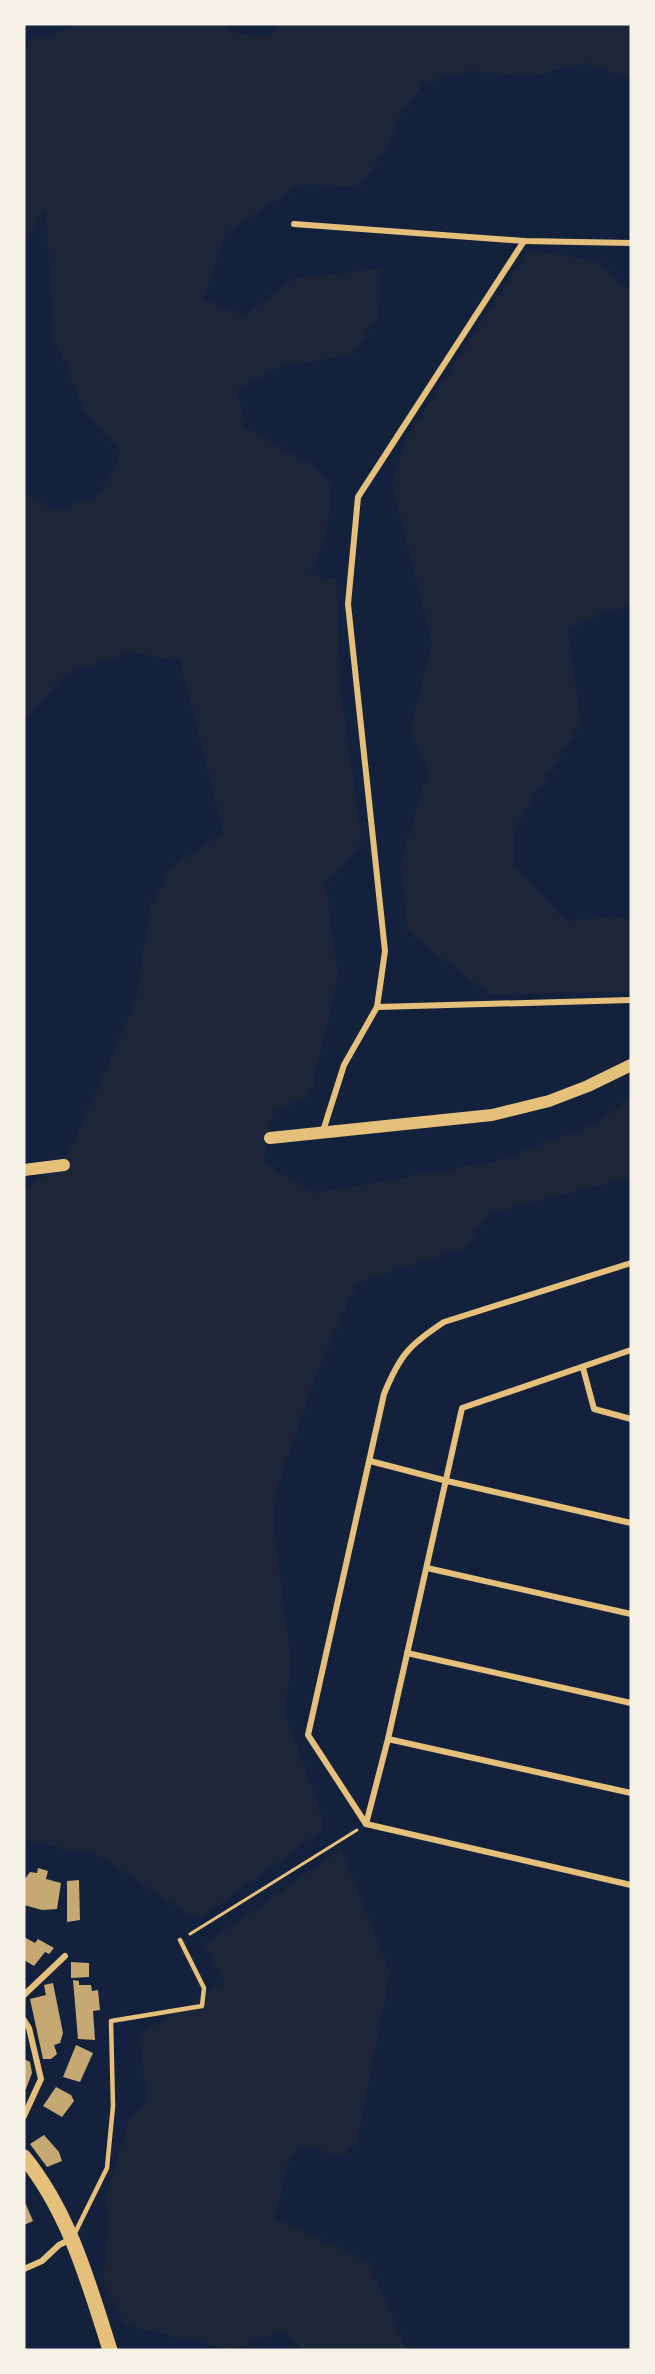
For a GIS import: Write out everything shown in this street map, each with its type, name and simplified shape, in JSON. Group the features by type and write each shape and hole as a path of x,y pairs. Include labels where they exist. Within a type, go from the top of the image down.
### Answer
{"highway":[{"path":"24,2157 50,2197 72,2238 110,2350"}],"main road":[{"path":"270,1138 492,1115 549,1101 588,1086 631,1065"},
{"path":"24,1170 64,1165"}],"street":[{"path":"294,224 524,241 631,243"},
{"path":"323,1131 344,1065 377,1007 385,951 348,604 358,496 524,241"},
{"path":"377,1007 631,1000"},
{"path":"631,1271 630,1263 444,1322 418,1339 396,1364 384,1394 308,1735 366,1824 631,1885"},
{"path":"366,1824 388,1739 462,1408 631,1350"},
{"path":"583,1368 594,1409 631,1419"},
{"path":"369,1461 631,1523"},
{"path":"427,1568 631,1614"},
{"path":"407,1653 631,1703"},
{"path":"388,1739 631,1792"},
{"path":"24,1995 65,1956"},
{"path":"24,2020 29,2028 41,2079 24,2116"},
{"path":"24,2269 42,2262 60,2245 72,2238"}],"lane":[{"path":"72,2238 107,2168 113,2106 111,2021 202,2006 204,1988 180,1940"}],"path":[{"path":"180,1940 366,1824"}],"shaded area":[{"path":"75,24 222,24 232,32 269,37 281,24 631,24 631,80 587,63 532,76 469,71 424,83 400,116 386,150 359,187 302,184 226,233 204,298 244,316 294,278 380,269 379,316 351,355 281,366 237,390 245,427 313,465 331,485 326,531 310,575 336,579 341,694 362,843 326,885 338,976 311,1094 274,1112 263,1158 282,1174 316,1193 497,1161 597,1123 631,1096 631,1177 488,1214 465,1248 358,1282 319,1368 278,1486 273,1519 291,1662 285,1714 318,1803 323,1830 198,1920 99,1856 24,1840 24,1190 57,1168 71,1148 136,1001 150,905 173,865 224,833 180,660 129,653 66,674 24,720 24,493 54,510 96,496 110,476 121,453 85,412 53,336 46,209 24,243 24,52 30,40 71,28"},
{"path":"527,251 597,260 631,292 631,605 595,616 568,629 581,723 514,830 514,865 566,921 615,917 631,920 631,992 489,994 408,932 400,866 428,769 410,731 432,641 392,484 405,440"},
{"path":"341,1849 390,1972 357,2143 343,2156 300,2146 288,2161 275,2218 369,2262 407,2350 304,2350 284,2330 233,2350 125,2325 103,2282 108,2226 106,2197 129,2120 147,2102 139,2035 225,1982 204,1945"}],"building":[{"path":"38,1868 48,1871 46,1879 61,1883 57,1909 42,1910 24,1905 24,1880 30,1872 37,1873"},
{"path":"79,1880 80,1920 67,1922 67,1881"},
{"path":"24,1937 35,1943 38,1939 54,1948 49,1954 45,1952 34,1966 24,1960"},
{"path":"71,1962 89,1963 89,1977 71,1978"},
{"path":"73,1980 79,1981 79,1985 91,1985 92,1991 98,1990 100,2010 93,2011 95,2040 78,2039"},
{"path":"53,1983 63,2033 60,2043 54,2045 57,2054 51,2059 43,2059 30,1999 46,1995 44,1985"},
{"path":"76,2045 93,2053 80,2082 63,2077"},
{"path":"24,2059 30,2062 32,2073 26,2089 24,2088"},
{"path":"56,2087 71,2095 74,2101 62,2117 43,2106"},
{"path":"44,2135 59,2152 62,2161 47,2167 30,2144"},
{"path":"24,2200 33,2221 24,2225"}]}
